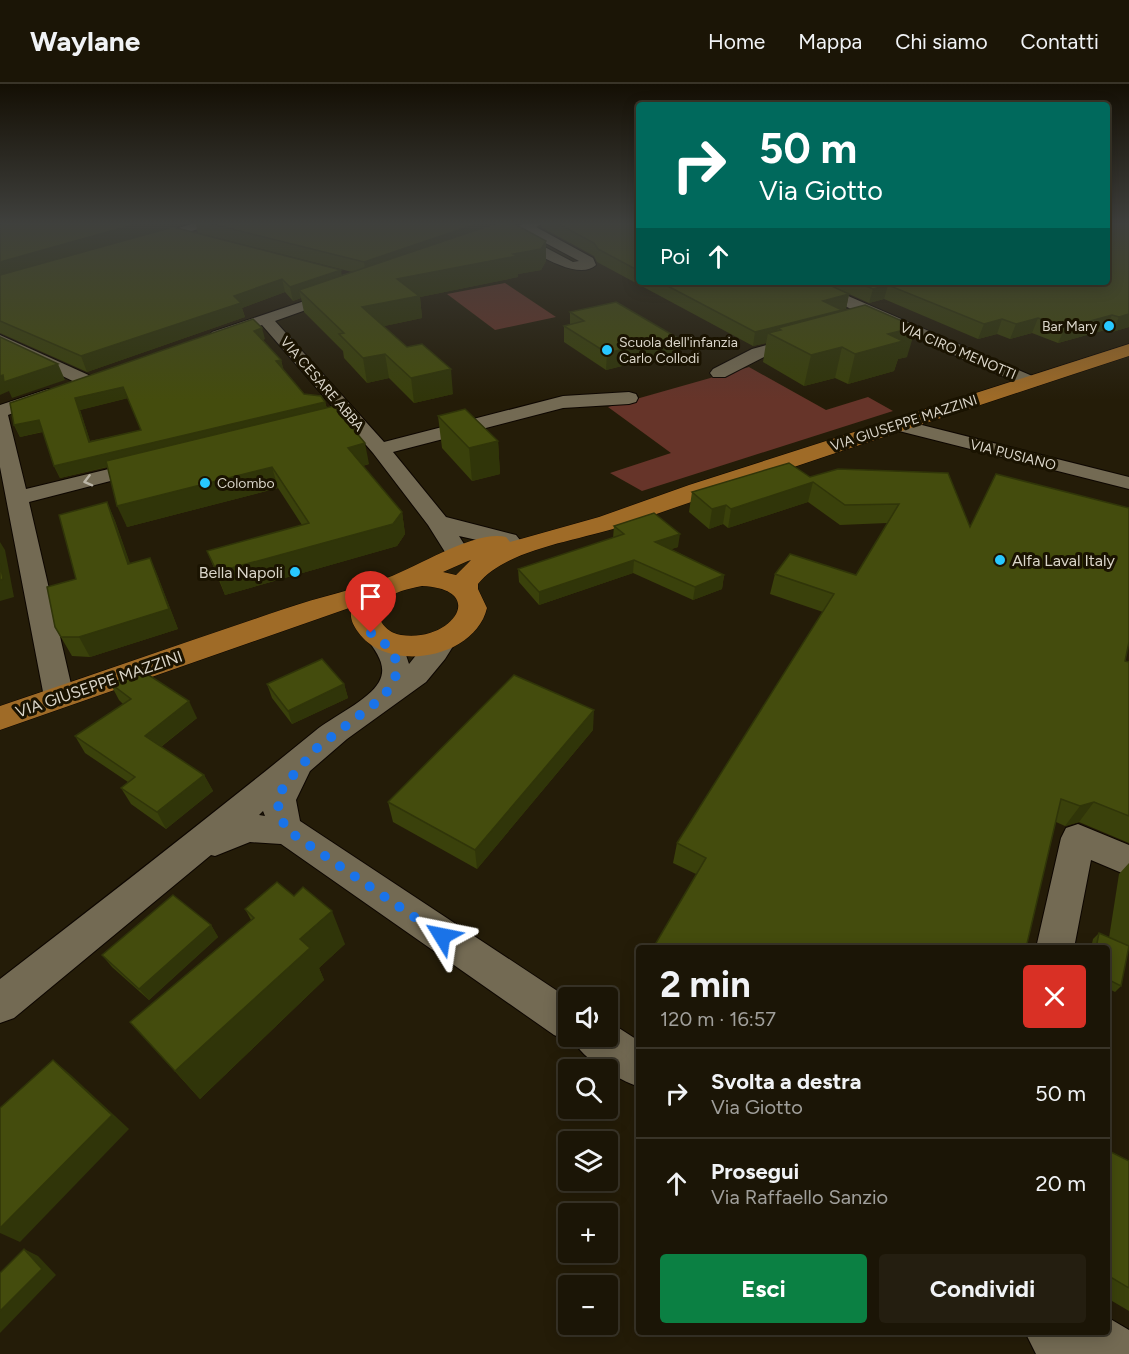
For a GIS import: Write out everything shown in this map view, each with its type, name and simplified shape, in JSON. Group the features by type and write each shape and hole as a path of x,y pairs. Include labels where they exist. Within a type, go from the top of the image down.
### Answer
{"main road":[{"name":"VIA GIUSEPPE MAZZINI","path":"464,590 464,583 474,571 496,556 608,522 679,496 1129,350"},
{"name":"VIA GIUSEPPE MAZZINI","path":"0,718 198,651 295,615 396,583 459,555 679,496"},
{"path":"440,579 464,590 472,603 471,616 461,629 443,640 416,646 395,644 374,633 363,617 365,605 375,594 396,583 440,579"},
{"name":"VIA GIUSEPPE MAZZINI","path":"198,651 321,625 374,633"}],"street":[{"name":"VIA CIRO MENOTTI","path":"811,285 1031,382"},
{"path":"198,342 358,286"},
{"name":"VIA CESARE ABBA","path":"265,319 340,418 380,449 438,522 459,555"},
{"name":"VIA CIRO MENOTTI","path":"860,326 885,319"},
{"path":"719,373 759,353 826,335"},
{"path":"0,340 93,379 0,411"},
{"path":"380,449 563,402 629,398"},
{"path":"0,417 13,513 59,697"},
{"name":"VIA PUSIANO","path":"898,425 1129,483"},
{"path":"13,513 165,461"},
{"path":"438,522 508,540"},
{"path":"374,633 395,657 397,670 391,688 382,698"},
{"path":"0,1004 178,862 336,731 416,675 443,640"},
{"path":"308,756 279,794 278,812 287,830 558,1014"},
{"path":"178,862 235,832 253,827 257,830 287,830"},
{"path":"1056,945 1077,838 1129,861"},
{"path":"610,1047 636,1064"},
{"path":"1054,1335 1073,1354"},
{"path":"1088,1335 1118,1354"}],"shaded area":[{"path":"505,283 556,317 495,330 447,294"},
{"path":"749,367 826,410 868,397 893,411 642,491 610,473 671,453 608,407"}],"building":[{"path":"0,281 276,281 234,296 241,303 81,356 0,321"},
{"path":"284,281 307,281 290,287"},
{"path":"325,281 400,281 419,296 362,307 407,347 422,344 451,369 411,378 385,354 363,358 339,334 344,333 299,290"},
{"path":"1110,281 1129,281 1129,314 1119,317 1112,315 1065,328 1038,318 1016,324 1002,319 984,324 888,285 1110,285"},
{"path":"666,285 830,285 849,294 823,301 842,310 755,332"},
{"path":"864,285 888,285 873,289"},
{"path":"616,302 676,337 607,353 564,326 584,321 570,312"},
{"path":"865,305 916,327 888,334 903,341 855,354 842,347 811,355 768,333 781,330 778,328"},
{"path":"253,319 262,328 254,331 281,360 276,361 304,394 321,396 325,402 54,466 39,420 14,425 10,403","holes":["123,387 141,430 89,442 75,398"]},
{"path":"0,337 58,364 4,382 3,375 0,376"},
{"path":"334,406 365,443 348,448 402,512 393,524 217,572 207,551 309,523 272,467 117,506 106,461"},
{"path":"465,409 498,441 469,448 438,416"},
{"path":"789,463 810,477 838,469 948,473 970,527 996,474 1129,508 1129,642 1125,661 1129,662 1129,816 1094,802 1080,806 1061,799 1027,945 655,945 706,858 677,843 834,594 775,574 790,554 856,575 899,504 845,505 813,482 731,509 726,505 712,509 692,492"},
{"path":"107,502 128,564 150,558 169,609 79,637 61,637 55,627 47,587 76,579 59,515"},
{"path":"654,513 680,534 655,542 724,575 695,587 634,560 539,592 518,569 624,534 614,526"},
{"path":"0,564 3,579 0,580"},
{"path":"322,659 344,684 288,711 267,684"},
{"path":"144,672 189,701 145,736 204,775 157,812 121,788 135,777 75,736 131,699 110,683"},
{"path":"514,675 594,710 475,850 388,802"},
{"path":"277,882 294,896 303,887 332,911 300,939 310,948 175,1071 130,1022 254,918 245,909"},
{"path":"173,895 211,925 139,989 102,955"},
{"path":"1099,933 1129,946 1121,986 1110,980 1110,945 1097,945"},
{"path":"53,1060 112,1115 0,1228 0,1108"},
{"path":"1110,1152 1129,1161 1129,1288 1110,1277"},
{"path":"24,1249 42,1269 0,1311 0,1273"}],"place":[{"name":"Bar Mary","path":"1109,326"},
{"name":"Scuola dell'infanzia Carlo Collodi","path":"607,350"},
{"name":"Colombo","path":"205,483"},
{"name":"Alfa Laval Italy","path":"1000,560"},
{"name":"Bella Napoli","path":"295,572"}],"route":[{"path":"371,633 382,640 395,657 397,670 391,688 382,698 336,731 308,756 279,794 278,812 287,830 442,936"}]}
